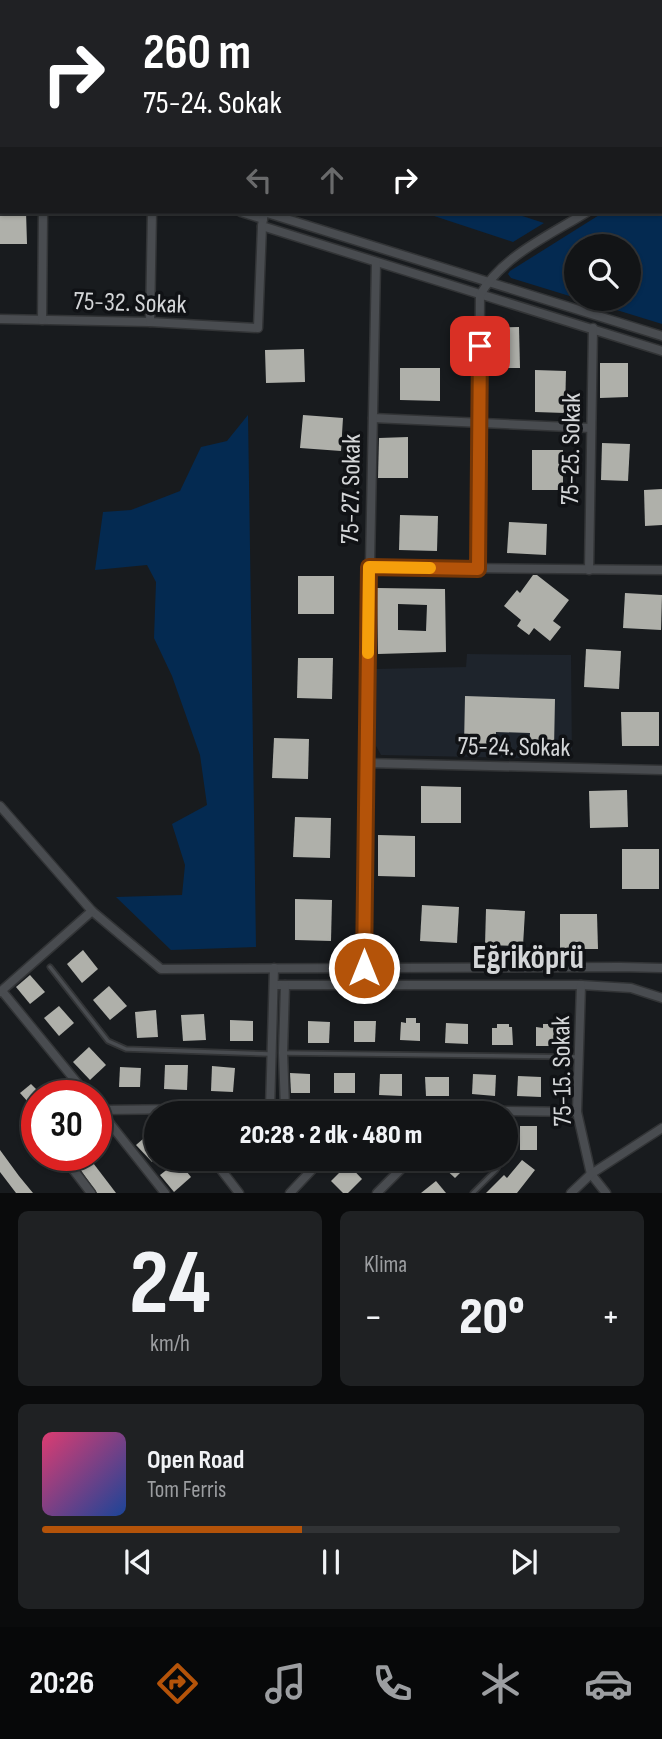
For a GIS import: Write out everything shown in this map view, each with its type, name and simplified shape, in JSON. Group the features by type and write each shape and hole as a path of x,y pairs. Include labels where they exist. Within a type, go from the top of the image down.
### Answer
{"street":[{"path":"42,320 43,214"},
{"path":"150,322 152,214"},
{"path":"478,569 480,295 489,281 517,256 584,214"},
{"path":"263,217 376,263 662,351"},
{"path":"263,217 489,281 662,336"},
{"name":"75-32. Sokak","path":"0,319 150,322 258,328 263,217"},
{"name":"75-27. Sokak","path":"364,968 376,263"},
{"name":"75-25. Sokak","path":"589,570 593,328"},
{"path":"373,418 591,428"},
{"path":"369,567 662,570"},
{"name":"75-24. Sokak","path":"366,763 662,770"},
{"path":"0,806 92,911 161,970 662,968"},
{"path":"75,1080 1,991 92,911"},
{"path":"271,1101 274,968"},
{"path":"274,985 581,985 631,988 662,998"},
{"path":"285,985 285,1101"},
{"name":"75-15. Sokak","path":"581,985 578,1112 591,1174 606,1193"},
{"path":"112,1109 144,1110"},
{"path":"518,1110 578,1112"},
{"path":"112,1126 165,1193"},
{"path":"571,1193 591,1174 662,1128"},
{"path":"74,1171 91,1193"},
{"path":"222,1171 239,1193"},
{"path":"290,1193 311,1171"},
{"path":"377,1193 399,1171"}],"lane":[{"path":"50,967 108,1041 126,1049 271,1054"},
{"path":"283,1053 579,1057"},
{"path":"473,1193 495,1171"}],"shaded area":[{"path":"428,214 516,214 544,223 513,242"},
{"path":"601,214 662,214 662,324 620,311 641,311 641,234 569,234"},
{"path":"564,237 564,294 511,278 508,274"},
{"path":"248,415 256,947 171,950 116,897 182,895 185,865 172,824 207,805 200,755 172,676 154,638 156,582 147,565 95,570 103,512 131,510 180,491 201,447 227,441"},
{"path":"467,654 571,655 572,759 381,755 376,746 376,669 466,667"}],"building":[{"path":"0,214 26,214 27,244 0,244"},
{"path":"519,327 520,368 489,368 488,328"},
{"path":"304,349 305,382 266,383 265,350"},
{"path":"600,363 628,363 628,397 600,398"},
{"path":"400,368 440,368 440,401 400,400"},
{"path":"535,370 566,371 565,413 535,412"},
{"path":"303,415 343,418 341,451 300,448"},
{"path":"408,437 408,478 378,478 379,438"},
{"path":"602,443 630,444 628,481 601,480"},
{"path":"532,450 563,450 563,490 532,490"},
{"path":"662,489 662,525 645,526 644,490"},
{"path":"400,515 438,516 437,551 399,550"},
{"path":"509,522 547,524 546,555 507,553"},
{"path":"533,575 537,575 569,600 553,621 561,627 550,641 534,628 529,635 517,626 521,620 504,606 517,590 520,593"},
{"path":"298,576 334,576 334,614 298,614"},
{"path":"377,588 445,589 446,652 378,654","holes":["398,604 427,605 426,631 398,630"]},
{"path":"625,593 662,595 661,630 623,628"},
{"path":"586,649 621,651 619,689 584,687"},
{"path":"298,658 333,658 332,699 297,698"},
{"path":"465,696 555,699 554,748 529,747 530,733 496,732 495,746 464,745"},
{"path":"621,712 659,712 659,746 622,746"},
{"path":"274,738 309,739 308,779 272,778"},
{"path":"421,786 461,787 461,823 421,823"},
{"path":"627,790 628,827 590,828 589,791"},
{"path":"295,817 331,818 330,858 293,857"},
{"path":"378,835 415,836 415,877 378,876"},
{"path":"622,849 659,849 659,889 622,889"},
{"path":"295,899 332,900 331,941 295,940"},
{"path":"422,905 459,907 457,943 420,941"},
{"path":"486,909 525,911 523,946 485,945"},
{"path":"560,914 597,914 598,949 560,949"},
{"path":"83,950 98,969 82,983 67,964"},
{"path":"30,975 45,992 30,1004 16,987"},
{"path":"109,986 127,1006 110,1020 93,1000"},
{"path":"59,1006 74,1023 59,1036 44,1018"},
{"path":"156,1010 158,1037 137,1038 135,1012"},
{"path":"204,1014 206,1040 183,1041 181,1015"},
{"path":"406,1018 416,1018 416,1023 420,1023 420,1041 400,1040 401,1022 406,1023"},
{"path":"230,1020 253,1021 253,1041 230,1041"},
{"path":"308,1021 330,1022 329,1043 308,1043"},
{"path":"354,1021 376,1021 375,1042 354,1042"},
{"path":"446,1023 468,1024 468,1044 445,1043"},
{"path":"497,1024 509,1024 509,1027 512,1027 513,1045 492,1045 492,1028 497,1028"},
{"path":"543,1024 552,1024 552,1027 559,1028 559,1046 536,1046 536,1027 543,1028"},
{"path":"89,1047 106,1065 90,1080 73,1062"},
{"path":"165,1065 188,1065 187,1090 164,1089"},
{"path":"212,1066 235,1068 233,1092 211,1091"},
{"path":"120,1067 141,1068 140,1087 119,1087"},
{"path":"290,1073 310,1074 310,1093 291,1093"},
{"path":"334,1073 355,1073 355,1093 334,1093"},
{"path":"380,1074 402,1074 402,1096 379,1095"},
{"path":"473,1074 496,1075 495,1096 472,1094"},
{"path":"518,1076 541,1077 541,1097 517,1096"},
{"path":"425,1077 449,1077 449,1096 426,1096"},
{"path":"520,1126 537,1126 537,1150 520,1150"},
{"path":"144,1138 144,1154 136,1145"},
{"path":"0,1150 33,1193 16,1193 0,1172"},
{"path":"522,1160 535,1170 517,1193 486,1193 504,1175 507,1178 513,1171 518,1171 518,1165"},
{"path":"81,1171 99,1171 116,1193 97,1193"},
{"path":"165,1171 186,1171 191,1177 174,1192 160,1175"},
{"path":"341,1171 355,1171 362,1179 348,1193 343,1193 331,1181"},
{"path":"447,1171 462,1171 455,1178"},
{"path":"436,1181 446,1193 421,1193"}],"slow traffic":[{"path":"368,653 369,567 430,568"}],"district":[{"name":"Eğriköprü","path":"528,956"}],"route":[{"path":"364,968 369,567 478,569 480,346"}]}
